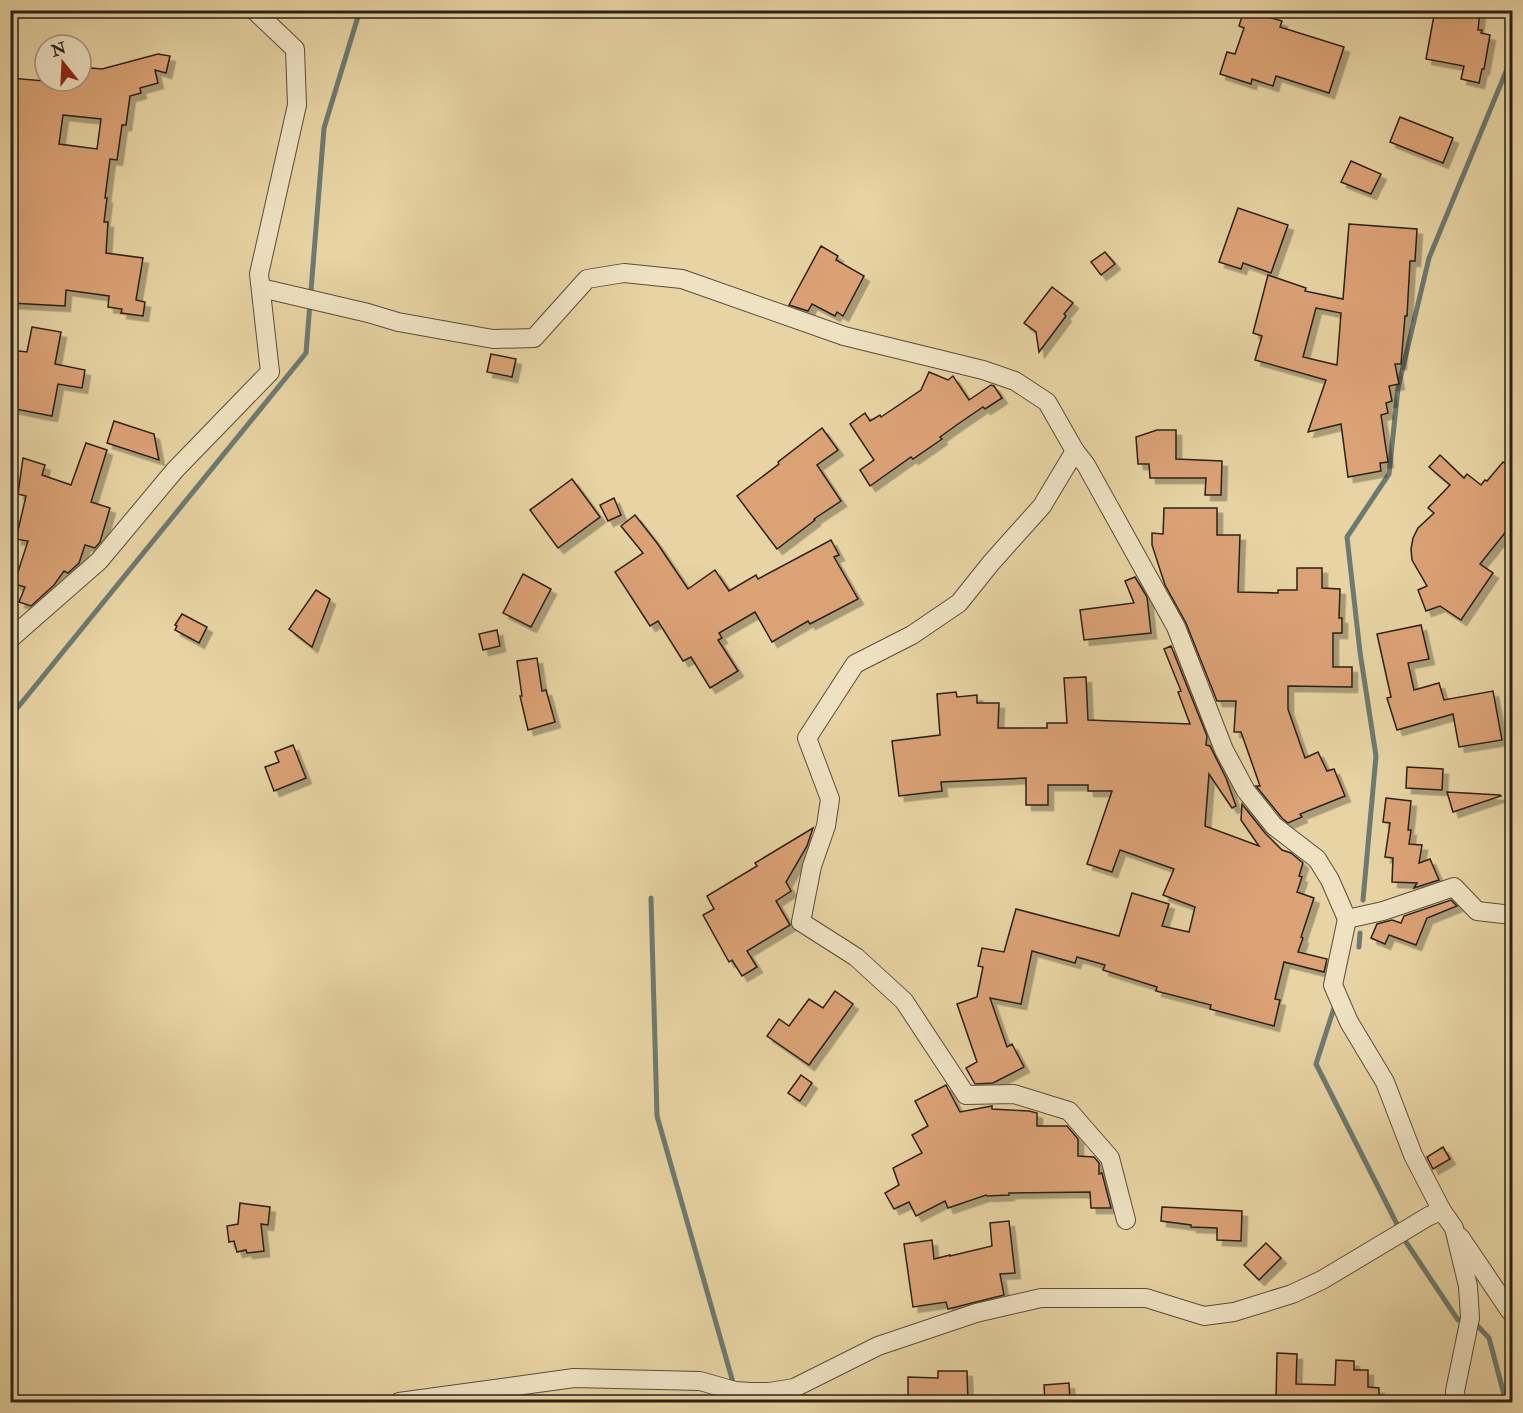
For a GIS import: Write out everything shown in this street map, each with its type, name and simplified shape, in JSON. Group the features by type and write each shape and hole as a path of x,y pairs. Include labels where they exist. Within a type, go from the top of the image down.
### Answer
{"street":[{"path":"10,639 99,561 175,470 270,372 259,274 297,105 295,50 254,10"},
{"path":"261,288 398,322 493,339 534,338 587,279 624,273 682,279 844,336 983,370 1015,381 1047,402 1075,451 1086,465 1176,627 1224,750 1246,791 1274,826 1317,859 1330,880 1347,920 1333,985 1349,1022 1385,1082 1413,1155 1442,1211 1512,1311"},
{"path":"1075,451 1042,506 959,603 912,635 855,664 807,738 830,799 826,826 812,866 801,922 856,957 904,1001 966,1095 1014,1094 1069,1111 1110,1158 1126,1220"},
{"path":"1347,920 1383,912 1454,887 1477,911 1512,915"},
{"path":"399,1402 574,1378 700,1381 735,1391 783,1390 794,1388 878,1346 976,1313 1041,1298 1146,1298 1204,1316 1234,1312 1292,1294 1322,1280 1429,1216 1442,1211"},
{"path":"1454,1228 1468,1286 1470,1318 1455,1391 1456,1402"}],"building":[{"path":"1244,10 1282,21 1280,27 1344,47 1329,93 1276,76 1273,86 1252,79 1251,84 1220,74 1227,52 1235,54 1244,28 1239,26"},
{"path":"1435,10 1480,12 1478,30 1490,35 1479,83 1461,79 1464,66 1426,59"},
{"path":"158,54 170,56 166,73 155,70 158,83 140,88 141,93 130,96 126,125 122,125 117,160 110,159 105,198 107,198 104,222 108,222 106,253 143,258 136,300 145,302 143,316 121,313 122,309 108,307 109,296 66,290 65,306 10,303 10,78 33,80 33,93 93,93 93,68 102,69","holes":["63,115 101,119 97,149 59,144"]},
{"path":"1400,117 1453,138 1443,163 1390,142"},
{"path":"1351,161 1381,174 1371,194 1341,182"},
{"path":"1238,208 1288,225 1271,273 1243,263 1241,269 1219,262"},
{"path":"1349,224 1417,229 1415,261 1410,261 1401,364 1395,364 1399,384 1389,386 1392,401 1386,403 1388,413 1381,415 1388,462 1380,463 1381,471 1348,477 1341,424 1308,432 1326,380 1255,360 1262,336 1253,333 1268,275 1306,288 1305,291 1343,299","holes":["1316,308 1341,313 1337,365 1303,357"]},
{"path":"821,246 838,256 836,260 864,276 843,316 837,312 835,316 812,304 808,311 789,305"},
{"path":"1105,252 1115,264 1101,275 1091,262"},
{"path":"1052,287 1073,303 1039,352 1036,332 1024,323"},
{"path":"32,327 61,332 55,364 85,370 82,388 58,384 52,416 10,408 10,350 27,352"},
{"path":"491,354 516,359 512,377 487,372"},
{"path":"929,372 948,380 953,376 969,400 991,385 1002,398 985,409 983,407 940,437 942,439 913,459 911,457 870,486 860,470 874,460 850,424 865,413 870,421 880,415 881,417 921,390"},
{"path":"114,421 154,434 159,460 107,443"},
{"path":"822,428 838,450 817,465 841,501 777,549 737,496"},
{"path":"1157,430 1176,430 1176,459 1222,461 1221,495 1205,495 1206,478 1150,478 1149,464 1138,464 1136,437"},
{"path":"86,443 107,450 91,502 110,508 100,542 95,548 85,545 79,563 68,573 64,571 54,585 31,606 19,602 25,587 14,584 28,541 16,539 26,496 18,494 23,458 45,465 42,475 71,485"},
{"path":"1440,455 1464,478 1467,474 1481,485 1503,462 1512,469 1512,524 1480,564 1493,573 1461,620 1440,606 1426,611 1418,590 1427,586 1412,560 1413,538 1418,528 1434,513 1428,508 1450,485 1429,467"},
{"path":"572,479 600,517 558,548 530,510"},
{"path":"614,498 621,515 608,521 600,505"},
{"path":"1164,508 1217,508 1217,535 1240,535 1238,592 1278,593 1278,590 1297,590 1297,568 1322,568 1322,588 1340,589 1339,618 1342,618 1342,633 1333,633 1333,667 1352,667 1352,687 1288,686 1288,709 1305,758 1318,752 1327,771 1334,769 1345,796 1300,814 1302,817 1288,823 1256,786 1260,786 1241,732 1234,732 1236,701 1217,701 1186,623 1165,585 1152,545 1152,533 1163,534"},
{"path":"635,515 688,589 715,570 729,591 756,575 758,579 831,540 839,555 834,557 858,599 810,624 808,621 772,642 755,612 719,633 722,638 718,640 738,671 710,688 691,657 683,661 658,621 650,626 615,572 643,553 621,526"},
{"path":"523,574 551,589 531,627 503,613"},
{"path":"1135,577 1147,597 1151,633 1084,640 1080,610 1134,603 1125,581"},
{"path":"316,590 330,599 312,647 289,629"},
{"path":"182,614 207,627 199,643 175,630 177,626 175,625"},
{"path":"1421,625 1429,659 1408,663 1414,690 1439,683 1444,700 1493,691 1502,740 1459,747 1453,714 1397,730 1387,698 1391,697 1377,634"},
{"path":"497,630 500,646 483,650 479,634"},
{"path":"1171,646 1207,736 1206,745 1210,746 1226,778 1236,806 1232,808 1209,774 1205,826 1259,846 1241,820 1242,804 1282,850 1291,853 1303,863 1299,876 1302,877 1297,892 1314,898 1298,952 1327,959 1324,972 1284,962 1275,999 1280,1000 1274,1026 1210,1009 1211,1005 1156,991 1157,987 1103,970 1105,965 1077,957 1075,963 1032,951 1021,1004 990,998 1007,1047 1012,1044 1024,1067 993,1083 975,1084 966,1068 977,1062 957,1004 977,997 983,967 978,966 982,948 1004,952 1016,909 1119,936 1132,893 1169,904 1162,926 1189,932 1195,907 1163,895 1174,869 1120,850 1112,872 1087,864 1112,791 1088,791 1088,785 1048,785 1048,805 1026,805 1026,778 941,782 942,791 899,796 892,741 940,735 937,694 956,692 957,697 977,695 977,703 999,703 998,728 1047,728 1047,723 1067,723 1064,678 1086,677 1088,720 1190,724 1178,692 1181,691 1164,649"},
{"path":"537,658 542,691 546,690 555,722 528,730 520,696 522,696 517,661"},
{"path":"293,745 306,778 274,791 265,767 279,762 275,752"},
{"path":"1407,767 1443,769 1442,790 1406,788"},
{"path":"1447,792 1500,795 1501,796 1453,812"},
{"path":"1386,798 1411,801 1409,844 1422,845 1419,863 1430,859 1439,880 1414,888 1417,883 1392,882 1393,858 1385,857 1390,823 1383,822"},
{"path":"813,828 807,846 786,882 791,891 776,901 790,925 747,951 757,967 742,976 732,960 729,962 703,915 714,909 707,896 757,866 755,863"},
{"path":"1451,900 1457,906 1427,918 1416,945 1389,935 1385,944 1371,938 1377,924 1392,920 1401,923 1404,916"},
{"path":"835,991 853,1004 809,1065 767,1036 779,1019 789,1026 809,999 823,1008"},
{"path":"801,1075 812,1083 800,1101 788,1093"},
{"path":"946,1085 960,1112 992,1106 992,1109 1037,1113 1037,1126 1067,1126 1078,1139 1078,1156 1094,1157 1099,1163 1099,1174 1102,1173 1111,1208 1091,1208 1090,1192 986,1195 948,1208 945,1201 916,1216 909,1202 894,1209 885,1193 899,1185 893,1168 922,1153 912,1135 928,1126 915,1101"},
{"path":"1443,1147 1450,1159 1433,1169 1427,1157"},
{"path":"240,1203 270,1207 268,1225 261,1224 264,1251 237,1252 234,1241 229,1242 227,1226 238,1224"},
{"path":"1162,1207 1242,1211 1241,1241 1217,1240 1217,1228 1191,1227 1191,1225 1161,1221"},
{"path":"1009,1221 1015,1273 1000,1274 1004,1295 948,1309 946,1302 913,1307 904,1244 932,1240 934,1259 950,1256 992,1246 990,1223"},
{"path":"1266,1243 1281,1258 1259,1280 1244,1265"},
{"path":"1277,1353 1297,1354 1296,1384 1335,1385 1336,1360 1354,1361 1354,1370 1368,1370 1368,1387 1379,1388 1379,1402 1276,1402"},
{"path":"938,1371 967,1371 968,1402 908,1402 908,1377 938,1378"},
{"path":"1069,1383 1070,1402 1045,1402 1044,1385"}],"waterway":[{"path":"10,717 306,353 324,128 360,10"},
{"path":"1363,900 1376,756 1360,652 1347,537 1389,474 1398,388 1429,258 1512,57"},
{"path":"651,898 657,1116 734,1386"},
{"path":"1359,947 1360,933"},
{"path":"1334,1008 1316,1064 1406,1242 1458,1320 1467,1318"},
{"path":"1474,1322 1489,1338 1506,1402"}]}
